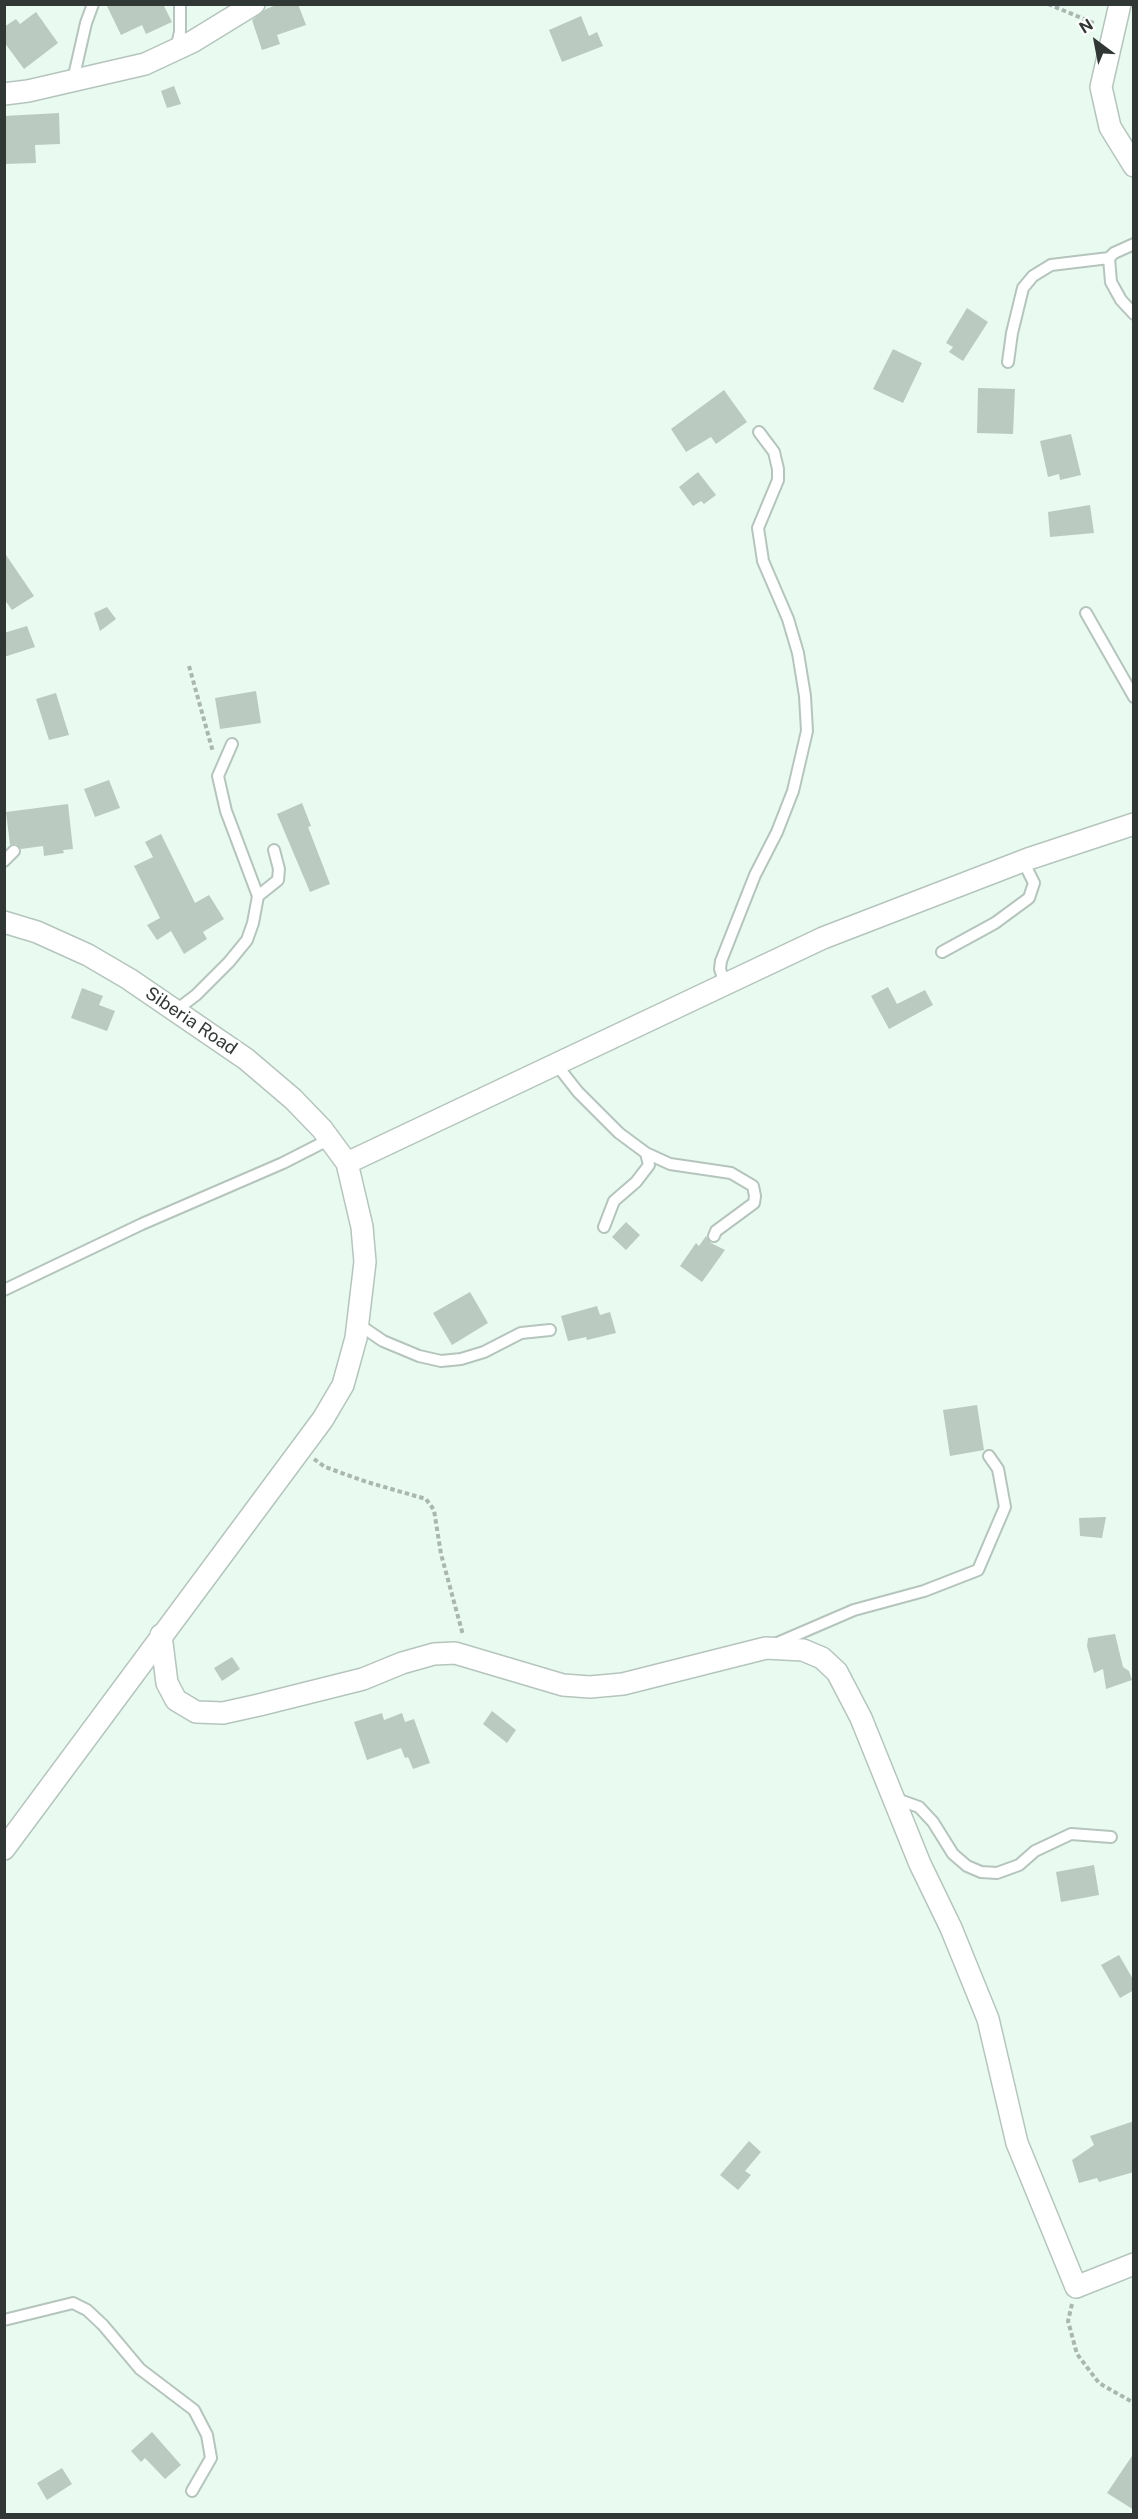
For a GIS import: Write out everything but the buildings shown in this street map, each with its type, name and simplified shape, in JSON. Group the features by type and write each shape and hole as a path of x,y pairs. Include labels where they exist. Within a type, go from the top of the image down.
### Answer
{"street":[{"path":"4,94 145,64 176,50 254,4"},
{"path":"1120,4 1101,87 1110,127 1134,166"},
{"path":"4,1849 161,1635 301,1450 343,1385 358,1324 365,1262 362,1227 346,1162 823,938 1023,861 1134,824"},
{"name":"Siberia Road","path":"4,922 38,932 88,955 129,979 265,1074 293,1099 330,1139 346,1162"},
{"path":"161,1635 167,1683 177,1700 196,1712 223,1713 363,1679 402,1663 434,1654 455,1653 562,1685 590,1687 623,1684 766,1648 803,1650 822,1658 837,1672 861,1718 920,1864 951,1928 988,2019 1017,2143 1076,2287 1134,2264"}],"lane":[{"path":"74,80 86,23 93,4"},
{"path":"176,50 180,32 180,4"},
{"path":"1008,362 1012,333 1023,288 1033,276 1052,265 1109,258 1114,253 1134,244"},
{"path":"1109,258 1111,282 1121,300 1134,314"},
{"path":"725,984 720,969 721,961 755,875 777,832 789,801 807,731 806,696 798,653 788,619 763,561 758,528 778,480 778,469 774,452 759,432"},
{"path":"1086,613 1134,697"},
{"path":"175,1011 196,995 247,940 254,923 258,896 226,811 218,776 232,744"},
{"path":"258,896 278,880 279,868 274,850"},
{"path":"4,861 14,851"},
{"path":"942,952 994,923 1029,898 1034,883 1023,861"},
{"path":"556,1064 594,1109 619,1133 646,1153 670,1164 731,1173 753,1186 754,1203 716,1231 714,1236"},
{"path":"4,1290 142,1224 330,1139"},
{"path":"604,1227 614,1201 636,1182 649,1165 646,1153"},
{"path":"358,1324 382,1341 419,1356 441,1361 460,1359 484,1352 522,1333 550,1330"},
{"path":"766,1648 854,1610 924,1591 978,1570 1005,1507 998,1469 989,1456"},
{"path":"893,1798 920,1807 933,1822 953,1854 967,1866 981,1872 997,1873 1019,1865 1035,1851 1071,1834 1111,1837"},
{"path":"4,2320 73,2303 87,2310 104,2325 140,2369 194,2410 207,2435 211,2458 192,2491"}],"path":[{"path":"1048,4 1113,31"},
{"path":"189,666 218,776"},
{"path":"301,1450 325,1467 426,1498 434,1510 441,1554 461,1630 477,1658"},
{"path":"1076,2287 1068,2321 1077,2354 1099,2383 1134,2403"}]}
